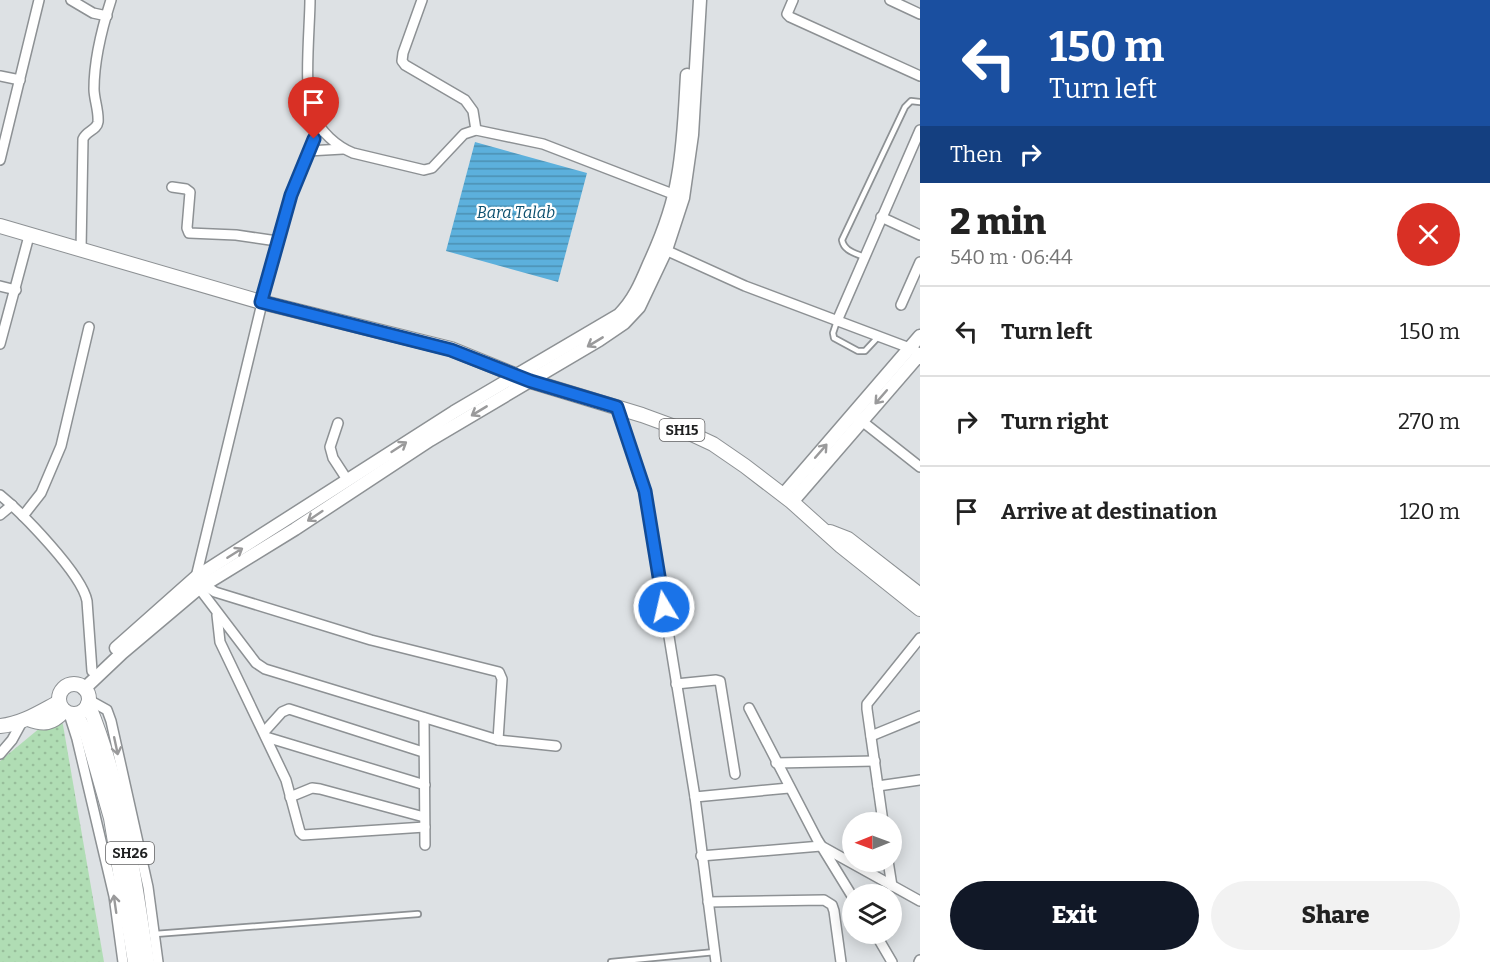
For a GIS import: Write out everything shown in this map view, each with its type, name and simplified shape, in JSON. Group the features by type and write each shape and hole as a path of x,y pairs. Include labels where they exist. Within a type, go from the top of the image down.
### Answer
{"main road":[{"path":"679,196 678,176 693,0"},
{"path":"85,694 130,646 201,580 296,529 430,440 624,323 639,307 679,196 692,135 700,0"},
{"path":"0,226 261,302 451,350 516,375"},
{"path":"0,726 25,720 51,722 67,711 83,711 92,671 149,617 348,480 454,412 619,315 632,300 661,249"},
{"path":"788,498 917,351 920,336"},
{"name":"SH15","path":"516,375 642,415 712,444 788,498 841,546 920,609"},
{"name":"SH15","path":"825,530 848,539 920,595"},
{"path":"67,711 60,693 66,686 85,694"},
{"name":"SH26","path":"85,694 111,818 135,962"},
{"name":"SH26","path":"67,711 82,723 97,747 124,826 147,962"}],"street":[{"path":"0,160 3,135 20,80 39,0"},
{"path":"71,0 93,13 106,16"},
{"path":"81,250 83,138 87,132 95,128 98,122 94,81 111,0"},
{"path":"310,0 309,101 320,126 343,149 424,170 432,168 464,134 476,130 543,144 679,196"},
{"path":"422,0 402,61 405,65 465,100 473,111 476,130"},
{"path":"793,0 788,16 920,76"},
{"path":"890,0 920,14"},
{"path":"0,75 20,80"},
{"path":"320,126 291,195 261,302 201,580 217,614 261,667 498,740 556,746"},
{"path":"837,321 920,130"},
{"path":"308,151 343,149"},
{"path":"432,168 436,178"},
{"path":"172,188 186,189 190,192 187,228 189,232 277,241"},
{"path":"881,217 920,235"},
{"path":"0,344 30,236"},
{"path":"661,249 745,286 917,351"},
{"path":"901,305 920,262"},
{"path":"0,285 16,290"},
{"path":"23,516 41,494 61,446 90,327"},
{"path":"617,407 647,501 695,797 715,957"},
{"path":"857,417 920,467"},
{"path":"338,423 330,447 333,458 348,480"},
{"path":"0,495 56,552 84,590 87,601 92,671"},
{"path":"0,514 12,505"},
{"path":"201,580 215,592 360,637 499,672 502,679 498,740"},
{"path":"217,614 220,642 286,780 300,832 303,835 424,822"},
{"path":"882,812 867,704 920,638"},
{"path":"676,684 720,681 735,774"},
{"path":"85,694 103,707 109,715 141,856 158,962"},
{"path":"749,708 789,788 845,884"},
{"path":"265,735 282,712 291,709 423,752"},
{"path":"67,711 82,760 114,896 123,962"},
{"path":"871,736 920,717"},
{"path":"424,718 425,845"},
{"path":"0,754 25,720"},
{"path":"265,735 425,785"},
{"path":"776,763 875,761"},
{"path":"878,786 920,780"},
{"path":"290,797 312,788 320,789 424,822"},
{"path":"695,797 789,788"},
{"path":"701,856 821,846 888,884"},
{"path":"902,891 920,901"},
{"path":"708,902 824,900 834,911 841,962"},
{"path":"881,944 892,962"}],"lane":[{"path":"864,257 849,251 842,240 905,107 911,101 920,102"},
{"path":"837,321 832,333 834,338 858,351 865,351 879,336"},
{"path":"155,934 418,914"},
{"path":"611,962 715,957"}],"green space":[{"path":"58,713 63,725 104,962 0,962 0,761"}],"water":[{"name":"Bara Talab","path":"475,142 587,173 558,282 446,251"}],"route":[{"path":"314,139 291,195 261,302 451,350 530,381 617,407 645,491 664,607"}]}
